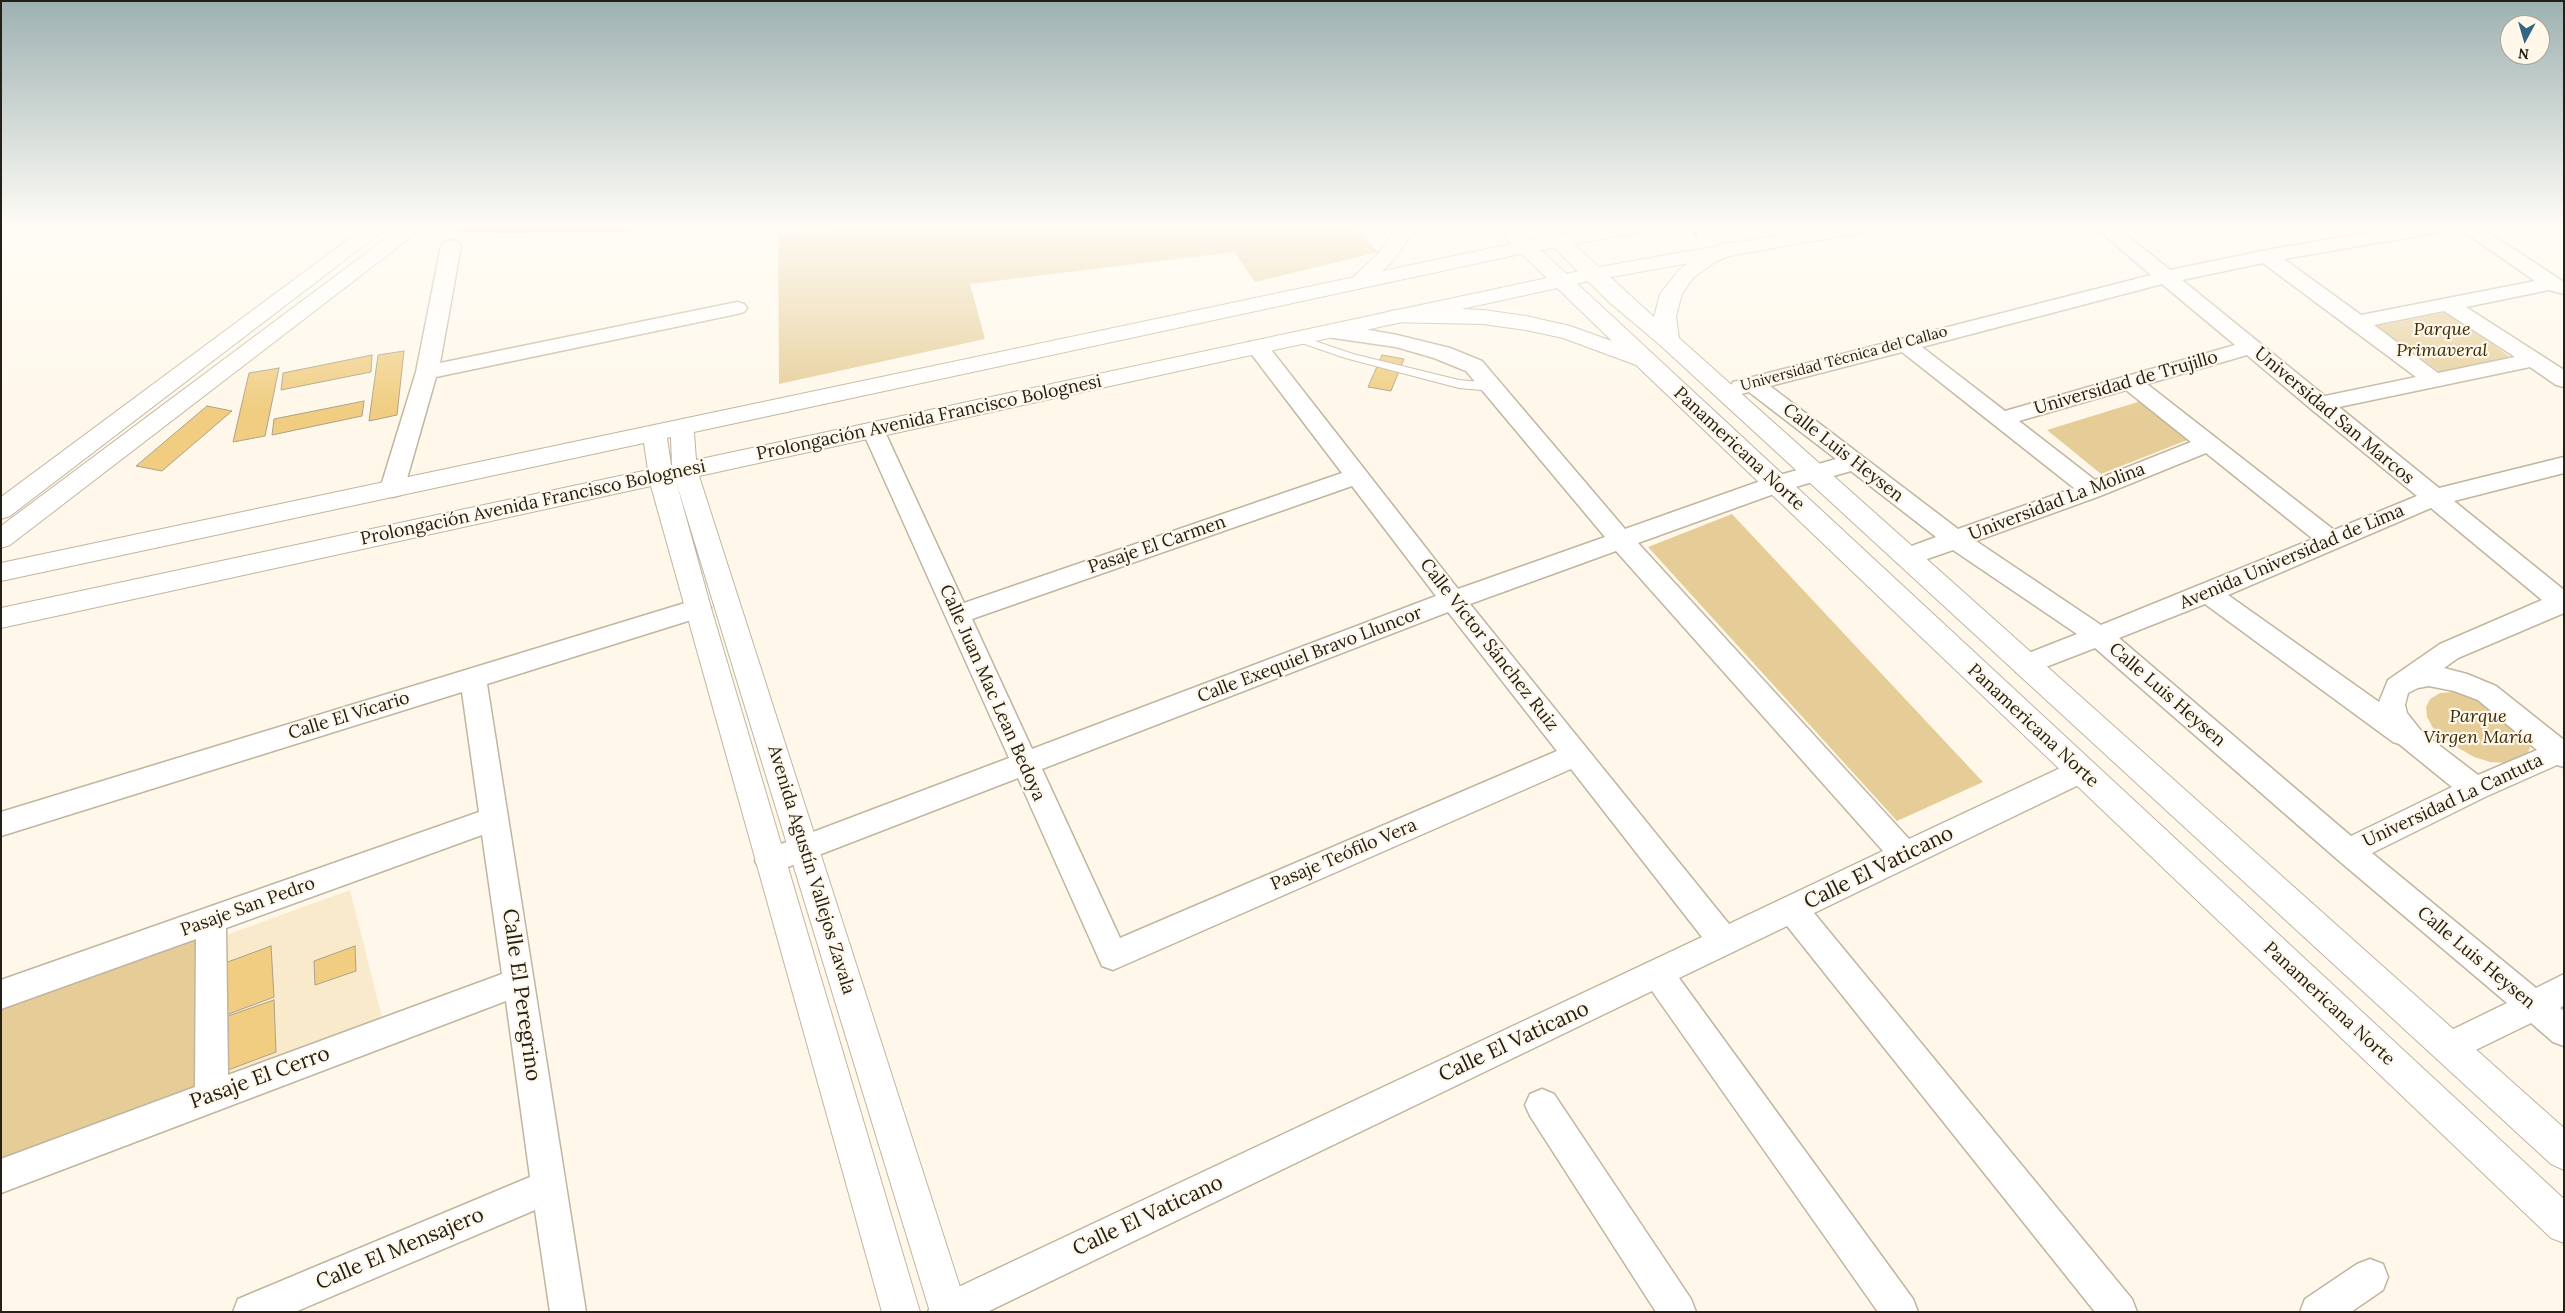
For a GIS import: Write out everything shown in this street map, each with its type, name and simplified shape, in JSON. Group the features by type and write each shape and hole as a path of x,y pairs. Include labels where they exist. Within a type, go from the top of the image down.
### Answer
{"main road":[{"path":"1,510 296,288"},
{"path":"1,539 333,288"},
{"path":"1,572 1330,288"},
{"name":"Prolongación Avenida Francisco Bolognesi","path":"1,618 1395,317 1467,288"},
{"name":"Panamericana Norte","path":"1569,288 2564,1224"},
{"name":"Panamericana Norte","path":"1608,288 1668,340 2564,1152"},
{"path":"1668,340 1665,316 1671,294 1675,288"},
{"path":"1395,317 1438,315 1483,317 1526,323 1570,333 1603,344 1650,365"},
{"name":"Avenida Agustín Vallejos Zavala","path":"668,430 673,473 698,608 901,1312"},
{"name":"Avenida Agustín Vallejos Zavala","path":"673,473 804,846 948,1311"}],"street":[{"path":"392,489 427,372 443,288"},
{"name":"Universidad Técnica del Callao","path":"1724,391 2121,288"},
{"name":"Universidad San Marcos","path":"2180,288 2562,603"},
{"path":"2311,288 2434,380"},
{"path":"2358,322 2550,288"},
{"path":"2449,305 2564,380"},
{"path":"427,372 737,308"},
{"path":"1327,332 1358,334 1442,353 1474,366 1621,540 1905,855"},
{"path":"1904,343 2092,490"},
{"name":"Calle Víctor Sánchez Ruiz","path":"1257,347 1453,600 1724,941"},
{"name":"Universidad de Trujillo","path":"2002,419 2251,347"},
{"path":"2319,404 2534,360"},
{"path":"2130,382 2331,540"},
{"name":"Calle Luis Heysen","path":"1752,384 1956,540 2099,636 2348,851 2564,1031"},
{"name":"Calle Juan Mac Lean Bedoya","path":"873,430 1112,956"},
{"name":"Universidad La Molina","path":"1907,557 2092,490 2207,444"},
{"name":"Calle Exequiel Bravo Lluncor","path":"770,861 804,846 1453,600 1777,484 1854,462"},
{"name":"Avenida Universidad de Lima","path":"2025,665 2208,593 2434,498 2559,471"},
{"name":"Pasaje El Carmen","path":"957,615 1357,476"},
{"path":"2208,593 2412,740 2475,788"},
{"path":"2412,740 2394,717 2391,704 2397,687 2449,651 2562,603"},
{"name":"Calle El Vicario","path":"1,824 698,608"},
{"path":"2412,678 2429,676 2458,681 2487,693 2561,754"},
{"name":"Calle El Peregrino","path":"473,678 568,1312"},
{"name":"Universidad La Cantuta","path":"2348,851 2475,788 2561,754"},
{"name":"Pasaje Teófilo Vera","path":"1112,956 1576,755"},
{"name":"Calle El Vaticano","path":"948,1311 2081,771"},
{"name":"Pasaje San Pedro","path":"1,995 494,819"},
{"path":"1792,909 2119,1312"},
{"path":"211,920 212,1096"},
{"path":"1657,973 1900,1312"},
{"name":"Pasaje El Cerro","path":"1,1176 519,982"},
{"path":"2449,1048 2534,1006 2564,988"},
{"path":"1542,1105 1678,1312"},
{"name":"Calle El Mensajero","path":"251,1312 550,1187"},
{"path":"2318,1312 2370,1277"}],"lane":[{"path":"1297,338 1349,356 1450,382 1492,387"}],"shaded area":[{"path":"350,890 384,1025 233,1080 223,1074 221,947 229,934"}],"green space":[{"path":"778,288 971,288 985,339 779,384"},
{"name":"Parque Primaveral","path":"2448,312 2510,357 2440,372 2377,326"},
{"path":"2141,401 2190,439 2101,474 2047,430"},
{"path":"1732,514 1983,782 1897,821 1648,547"},
{"name":"Parque Virgen María","path":"2440,693 2471,694 2528,734 2531,745 2527,755 2506,763 2490,762 2474,757 2443,739 2433,728 2427,717 2426,707 2430,699"},
{"path":"204,929 204,1094 1,1172 1,997"}],"building":[{"path":"404,351 397,415 369,421 378,355"},
{"path":"372,355 371,372 281,390 283,373"},
{"path":"1382,355 1404,359 1391,391 1368,387"},
{"path":"279,368 265,436 233,442 249,373"},
{"path":"364,401 362,416 272,435 274,419"},
{"path":"207,406 232,411 162,471 136,466"},
{"path":"271,946 274,997 226,1015 225,963"},
{"path":"355,946 356,971 315,985 314,961"},
{"path":"274,1000 276,1052 228,1070 228,1016"}]}
